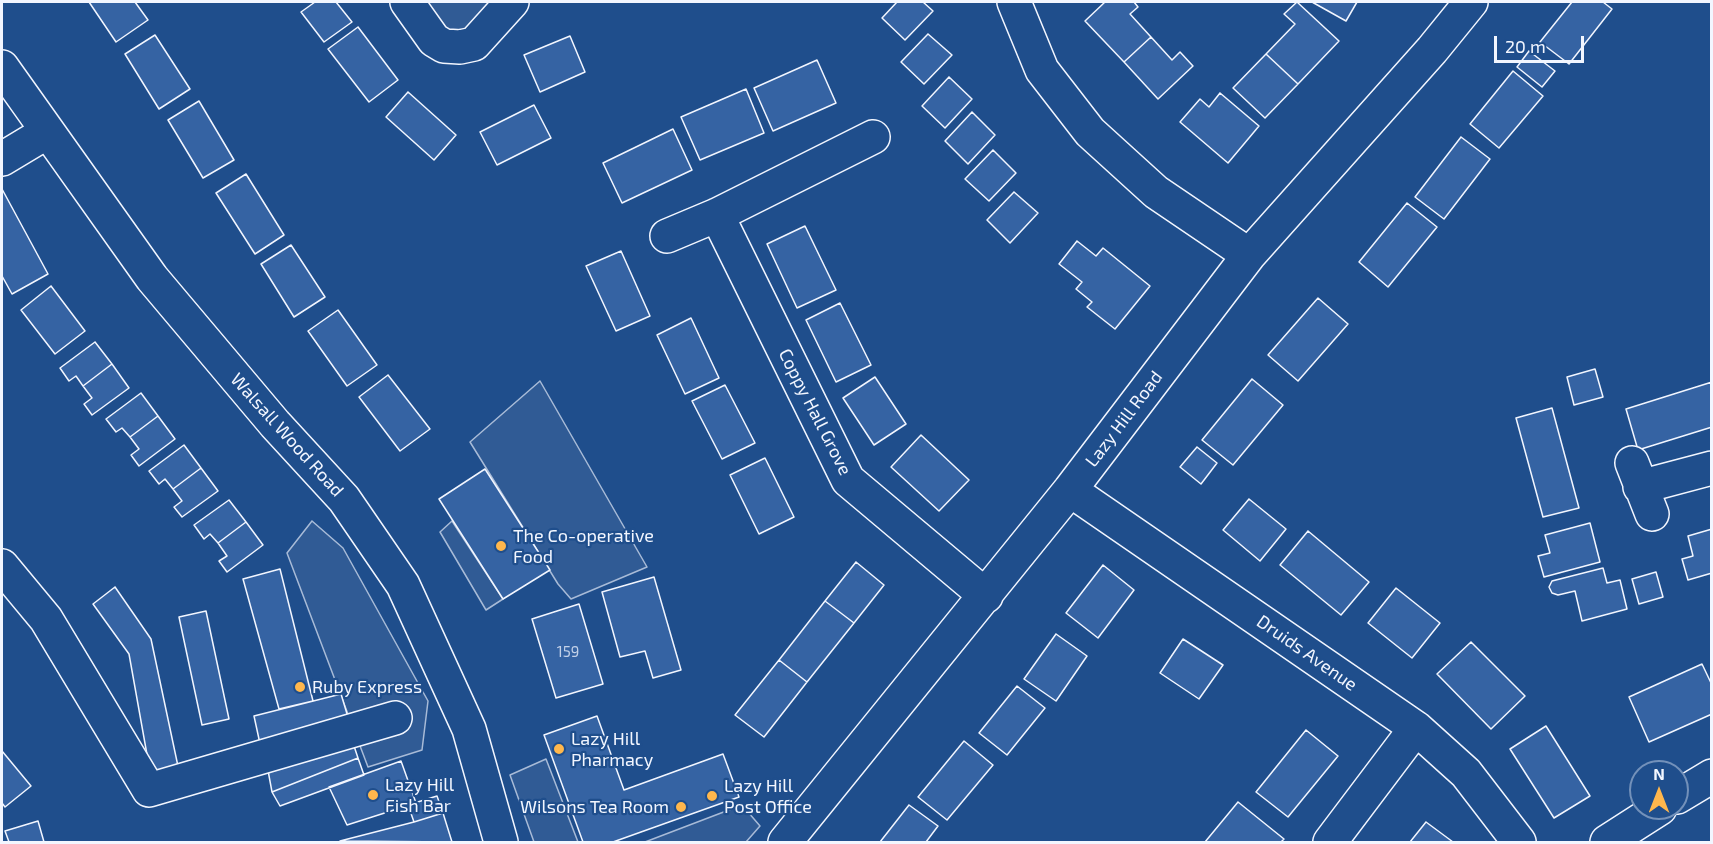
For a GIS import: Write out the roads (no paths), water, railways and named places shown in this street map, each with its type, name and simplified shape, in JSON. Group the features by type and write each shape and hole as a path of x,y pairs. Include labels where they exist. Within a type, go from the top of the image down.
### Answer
{"street":[{"path":"407,2 434,39 444,46 460,48 474,44 512,2"},
{"path":"1014,2 1042,70 1090,132 1156,192 1249,255"},
{"name":"Lazy Hill Road","path":"785,843 1070,490 1249,255 1432,50 1471,2"},
{"name":"Walsall Wood Road","path":"2,66 159,287 267,416 344,498 403,585 469,729 501,843"},
{"path":"2,159 47,132"},
{"path":"667,236 717,215 873,137"},
{"name":"Coppy Hall Grove","path":"717,215 848,480 986,596"},
{"path":"1642,488 1712,468"},
{"name":"Druids Avenue","path":"1070,490 1416,728 1466,773 1519,843"},
{"path":"2,566 46,619 150,790 396,718"},
{"path":"1330,843 1416,728"},
{"path":"1689,790 1712,776"},
{"path":"1607,843 1642,820"}],"place":[{"name":"The Co-operative Food","path":"501,546"},
{"name":"Ruby Express","path":"300,687"},
{"name":"Lazy Hill Pharmacy","path":"559,749"},
{"name":"Lazy Hill Fish Bar","path":"373,795"},
{"name":"Lazy Hill Post Office","path":"712,796"},
{"name":"Wilsons Tea Room","path":"681,807"}]}
